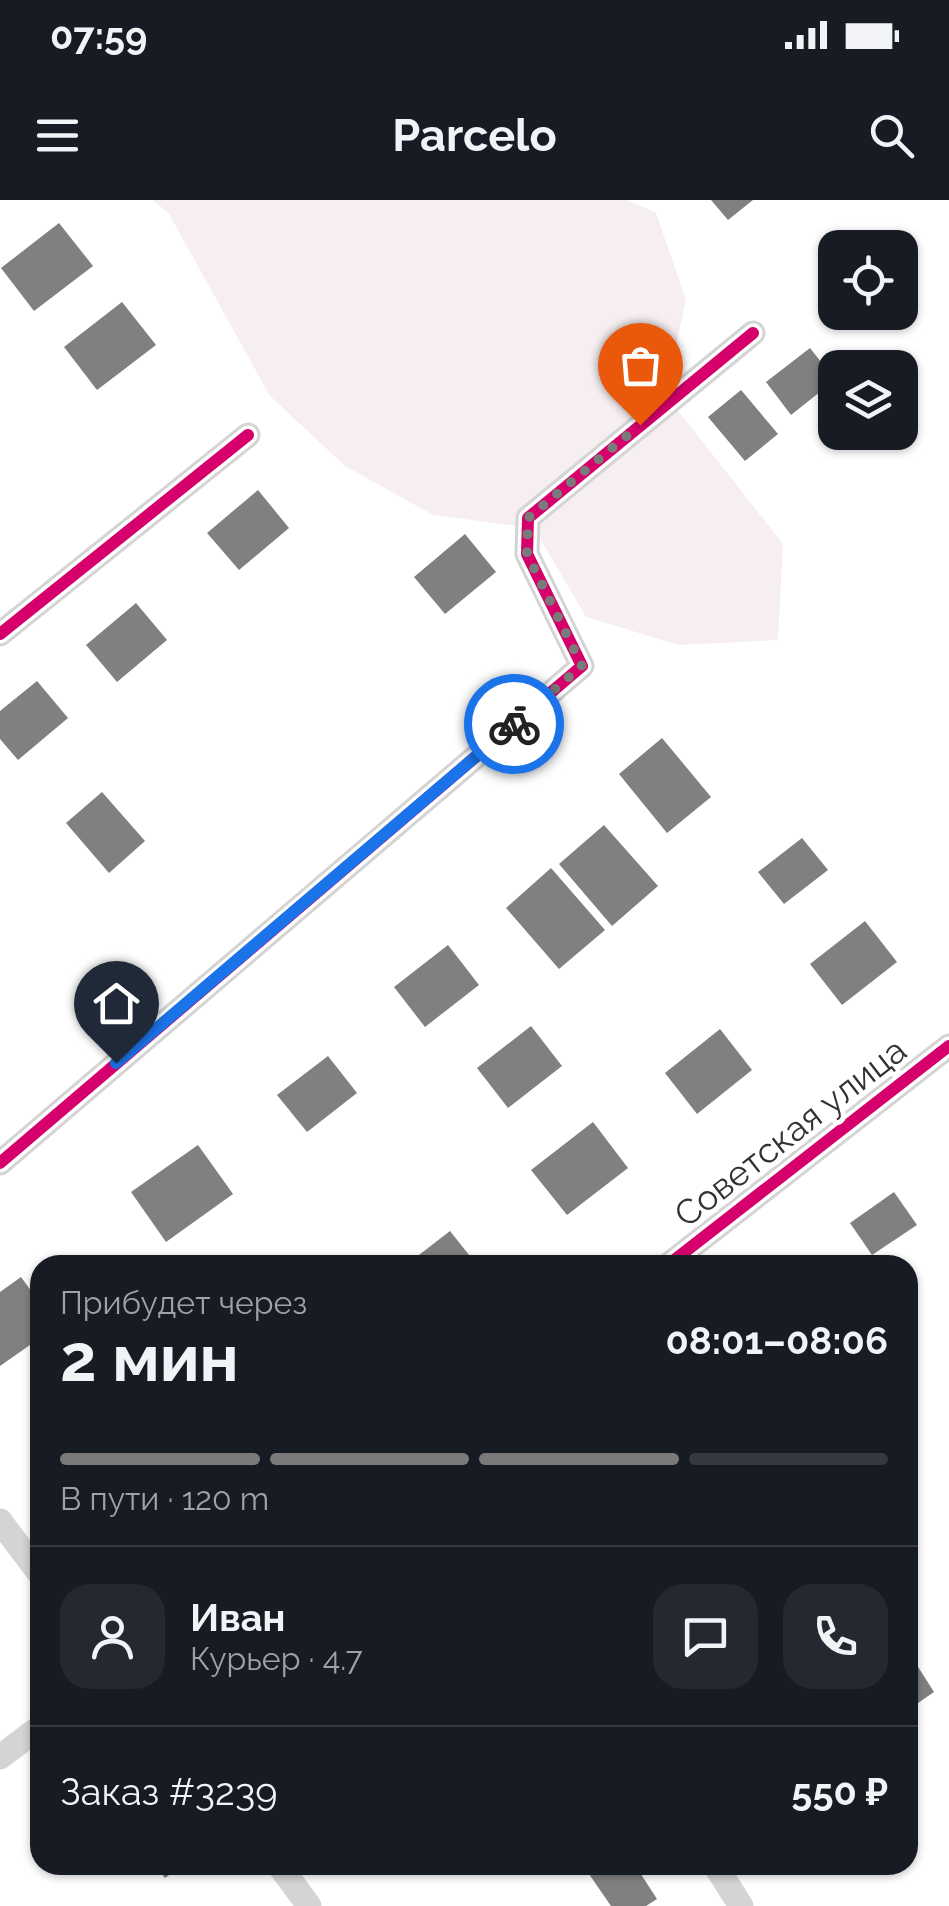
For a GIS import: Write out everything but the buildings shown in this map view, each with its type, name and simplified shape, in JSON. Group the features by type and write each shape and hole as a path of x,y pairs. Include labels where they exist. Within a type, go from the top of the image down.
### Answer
{"street":[{"path":"0,1162 582,666 527,554 528,518 753,332"},
{"path":"0,634 248,435"},
{"name":"Советская улица","path":"681,1255 949,1046"},
{"path":"0,1520 30,1560"},
{"path":"0,1757 30,1734"},
{"path":"287,1875 309,1906"},
{"path":"721,1875 741,1906"}],"shaded area":[{"path":"153,200 628,200 656,213 686,300 665,394 783,544 778,640 679,645 586,617 534,528 433,515 345,466 270,396 169,214"}],"cycle path":[{"path":"0,1163 582,666 527,554 528,518 753,333"},
{"path":"0,634 248,435"},
{"path":"681,1255 949,1046"}],"way so far":[{"path":"514,724 582,666 527,554 528,518 640,425"}],"route":[{"path":"116,1063 514,724"}]}
